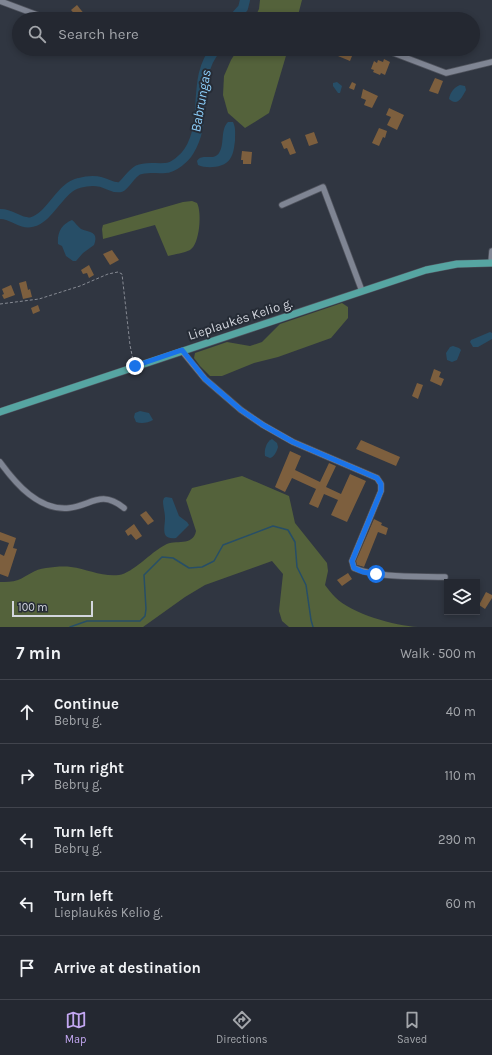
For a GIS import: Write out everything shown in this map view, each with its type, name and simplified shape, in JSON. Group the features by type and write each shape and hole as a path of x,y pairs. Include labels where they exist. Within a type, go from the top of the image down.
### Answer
{"main road":[{"name":"Lieplaukės Kelio g.","path":"0,412 182,350 426,270 457,264 491,263"}],"street":[{"path":"0,1 29,12"},
{"path":"401,56 446,74 492,62"},
{"path":"282,205 323,187 362,291"},
{"path":"491,263 492,251"},
{"path":"182,350 205,379 241,410 263,425 293,442 377,478 381,484 381,491 352,561 354,568 363,572 376,574 445,577"},
{"path":"0,462 30,496 49,506 70,508 105,499 116,501 124,508"}],"path":[{"path":"0,304 39,299 80,286 108,274 118,272 122,274 130,345 135,366"}],"green space":[{"path":"260,0 302,0 299,12 258,12"},
{"path":"234,56 286,56 269,113 245,128 228,113 223,95 224,76"},
{"path":"192,201 197,203 199,207 200,220 196,241 193,247 188,251 168,256 155,225 103,239 103,225 183,202"},
{"path":"342,303 348,307 348,318 331,338 278,357 254,363 222,376 210,376 194,358 195,353 227,342 250,346 262,342 280,324"},
{"path":"242,476 289,496 295,523 327,563 328,571 325,585 335,597 352,609 374,618 386,622 418,627 289,627 282,621 279,611 283,574 272,561 205,585 185,597 143,627 0,627 0,582 16,581 38,570 58,567 77,568 107,575 119,575 124,573 165,545 169,543 188,541 194,536 196,531 186,500 192,488"}],"water":[{"path":"337,82 342,86 340,93 338,93 333,86 333,83"},
{"path":"460,85 465,86 466,90 457,102 452,101 449,99 450,95 454,89"},
{"path":"228,122 233,122 235,127 234,150 230,159 224,164 215,167 198,165 197,161 199,158 217,156 221,149 224,129"},
{"path":"72,220 81,229 93,233 95,237 94,245 83,253 76,261 73,261 66,256 62,246 58,244 59,232 65,224"},
{"path":"490,332 492,333 492,339 478,347 473,347 470,342 471,340"},
{"path":"453,346 461,350 457,360 452,362 447,360 446,353 450,347"},
{"path":"140,411 149,413 153,420 144,423 136,422 134,417 135,413"},
{"path":"272,439 277,443 278,447 275,454 270,458 265,456 265,451 267,444"},
{"path":"166,497 172,498 179,516 189,525 176,538 168,537 164,532 165,516 163,501"}],"building":[{"path":"77,5 83,12 73,12 71,10"},
{"path":"338,56 352,56 350,61"},
{"path":"384,59 390,62 385,75 381,73 380,75 373,72 374,70 371,69 374,61 377,63 378,60 383,62"},
{"path":"435,78 443,81 438,94 429,91"},
{"path":"352,82 356,84 354,90 349,88"},
{"path":"363,89 378,96 372,108 364,105 366,100 361,98"},
{"path":"389,108 404,115 397,130 387,125 391,117 386,115"},
{"path":"379,128 387,131 385,138 383,137 379,146 372,143"},
{"path":"314,132 318,143 309,146 305,135"},
{"path":"290,138 296,153 290,155 287,148 284,149 281,142"},
{"path":"242,151 252,152 251,164 243,164 243,160 241,160"},
{"path":"112,250 119,260 110,265 103,254"},
{"path":"89,265 94,275 89,278 87,273 83,274 81,270"},
{"path":"26,281 28,290 30,289 32,297 23,299 19,283"},
{"path":"11,285 15,295 4,299 2,289"},
{"path":"38,305 40,311 33,314 31,308"},
{"path":"434,369 441,372 439,377 444,379 441,386 430,381"},
{"path":"417,383 423,385 418,399 412,396"},
{"path":"361,440 400,457 396,466 356,449"},
{"path":"290,451 301,456 295,470 320,482 329,463 336,466 326,487 341,494 350,474 366,481 347,522 331,515 338,500 324,494 318,508 309,504 316,489 292,478 285,492 275,487"},
{"path":"146,511 154,521 148,525 140,515"},
{"path":"374,519 382,523 381,525 388,528 386,535 378,532 364,567 357,565 356,561"},
{"path":"134,524 142,536 136,540 131,534 128,536 125,531"},
{"path":"0,532 16,538 13,548 17,549 8,577 0,574 0,554 4,556 9,543 0,540"},
{"path":"348,573 352,579 342,586 337,580"},
{"path":"486,592 492,595 492,598 485,609 480,606"}],"waterway":[{"name":"Babrungas","path":"239,12 243,8 245,0"},
{"name":"Babrungas","path":"0,214 8,215 24,222 32,222 45,214 66,190 72,186 82,182 93,181 121,187 138,170 145,168 168,168 178,162 187,154 195,139 200,113 204,73 211,56"},
{"path":"70,627 87,621 140,621 145,616 146,609 144,575 162,557 173,558 189,568 202,567 214,561 223,545 273,526 288,530 295,542 297,567 306,585 313,627"}],"route":[{"path":"135,366 182,350 205,379 241,410 263,425 293,442 377,478 381,484 381,491 352,561 354,568 363,572 376,574"}]}
